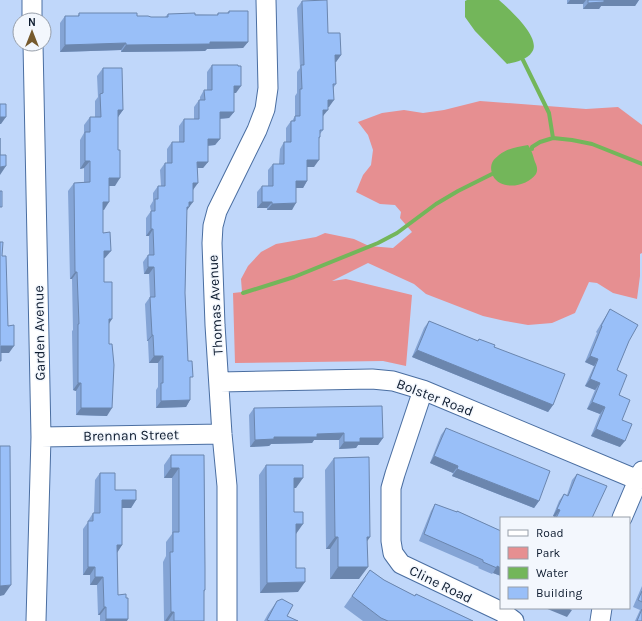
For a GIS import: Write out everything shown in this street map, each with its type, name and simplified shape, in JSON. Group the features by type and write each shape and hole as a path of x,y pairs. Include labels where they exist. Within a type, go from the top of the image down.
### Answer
{"street":[{"path":"32,0 32,12"},
{"name":"Thomas Avenue","path":"227,621 227,486 215,325 212,256 213,226 220,203 257,130 265,109 268,88 266,0"},
{"name":"Garden Avenue","path":"33,52 41,437 36,621"},
{"name":"Bolster Road","path":"220,382 372,379 393,381 423,390 640,476"},
{"name":"Cline Road","path":"423,390 394,474 391,488 391,541 393,553 401,564 502,612 514,621"},
{"name":"Brennan Street","path":"41,437 222,434"},
{"path":"622,517 640,476"},
{"path":"600,621 602,609"}],"green space":[{"path":"480,101 586,109 618,107 642,125 642,253 640,254 640,276 637,299 613,293 597,283 589,282 575,313 552,323 528,325 483,316 426,294 414,284 368,263 332,281 346,279 412,295 406,366 383,361 235,363 233,293 242,292 241,279 248,266 261,252 276,244 316,237 325,233 354,239 369,246 393,248 412,232 400,218 401,212 395,205 380,204 356,192 363,175 371,165 373,150 368,135 358,122 382,113 404,110 423,113 444,110"}],"water":[{"path":"499,0 529,32 534,46 530,55 521,60 507,64 475,31 465,17 465,1"},
{"path":"528,145 537,166 536,174 527,182 514,186 502,184 497,181 491,171 491,165 494,160 509,149"}],"building":[{"path":"327,0 328,33 340,33 341,55 335,55 336,84 333,84 334,100 328,100 328,110 323,110 323,130 320,130 319,137 319,160 307,160 307,181 296,181 296,203 272,204 272,202 262,202 262,186 273,186 273,164 284,164 284,142 291,142 291,121 295,121 295,116 300,116 300,89 302,89 301,65 304,65 302,1"},
{"path":"588,0 604,0 604,2 588,3"},
{"path":"229,11 248,11 248,42 210,42 210,44 126,45 126,43 65,45 65,16 79,16 79,13 137,13 137,16 168,17 168,14 195,13 195,15 218,15 218,13 229,13"},
{"path":"212,65 241,66 241,86 234,86 234,112 220,112 220,139 208,139 208,162 197,162 198,183 193,183 193,202 189,202 189,207 187,207 185,293 188,361 192,361 193,377 190,377 190,400 161,401 163,356 154,356 150,297 155,297 154,267 148,267 148,255 154,255 153,229 151,229 151,211 155,211 155,199 158,199 158,186 165,186 165,163 172,163 172,142 184,142 184,119 199,119 199,100 205,100 204,90 212,90"},
{"path":"103,68 122,68 123,110 118,110 120,178 109,178 109,202 103,202 103,233 110,232 111,251 104,251 104,282 112,282 112,319 109,319 109,344 112,344 114,365 112,408 81,408 81,383 78,383 79,324 77,272 75,272 74,183 90,182 90,161 85,161 85,132 90,132 90,117 101,117 100,94 103,93"},
{"path":"0,104 6,104 6,117 0,117"},
{"path":"0,155 6,155 6,166 0,167"},
{"path":"0,191 2,191 2,207 0,207"},
{"path":"0,242 3,242 2,256 6,256 8,326 14,325 14,346 1,346 1,361 0,361"},
{"path":"610,309 638,325 629,341 617,370 627,375 619,395 630,400 622,420 632,424 625,441 596,429 605,407 592,402 600,383 590,379 598,359 590,356 601,326"},
{"path":"429,321 478,341 479,339 495,345 494,347 565,374 553,405 417,350"},
{"path":"382,406 383,438 360,438 360,442 344,442 344,433 317,434 317,437 274,437 274,439 255,440 254,408"},
{"path":"446,428 550,471 539,501 457,469 458,466 434,456"},
{"path":"0,446 10,446 11,585 0,586"},
{"path":"171,455 204,455 204,621 174,621 174,612 171,612 170,552 173,552 173,532 179,532 179,468 171,468"},
{"path":"369,457 370,537 367,537 368,567 338,567 338,537 335,537 334,458"},
{"path":"266,465 303,465 303,478 294,478 294,512 303,512 303,524 296,524 296,568 305,568 305,582 267,583"},
{"path":"100,473 115,473 115,490 136,490 136,500 122,500 122,545 117,545 118,595 126,594 126,598 128,598 128,619 106,619 103,577 95,577 95,567 88,567 88,521 93,521 93,513 100,513"},
{"path":"577,474 607,486 592,517 556,517 560,510 557,509 564,494 568,496"},
{"path":"435,504 457,511 500,531 500,568 497,566 497,568 483,562 483,560 424,534"},
{"path":"370,570 384,580 415,596 416,594 473,621 388,621 381,618 352,596"},
{"path":"642,591 642,602 638,600"},
{"path":"282,599 293,605 287,616 298,621 267,620 277,601"},
{"path":"642,609 642,621 637,621"}],"waterway":[{"path":"523,60 549,113 553,138"},
{"path":"532,149 532,147 540,142 553,138 572,140 592,144 642,164"},
{"path":"243,293 294,277 378,243 397,233 436,204 492,174"}]}
